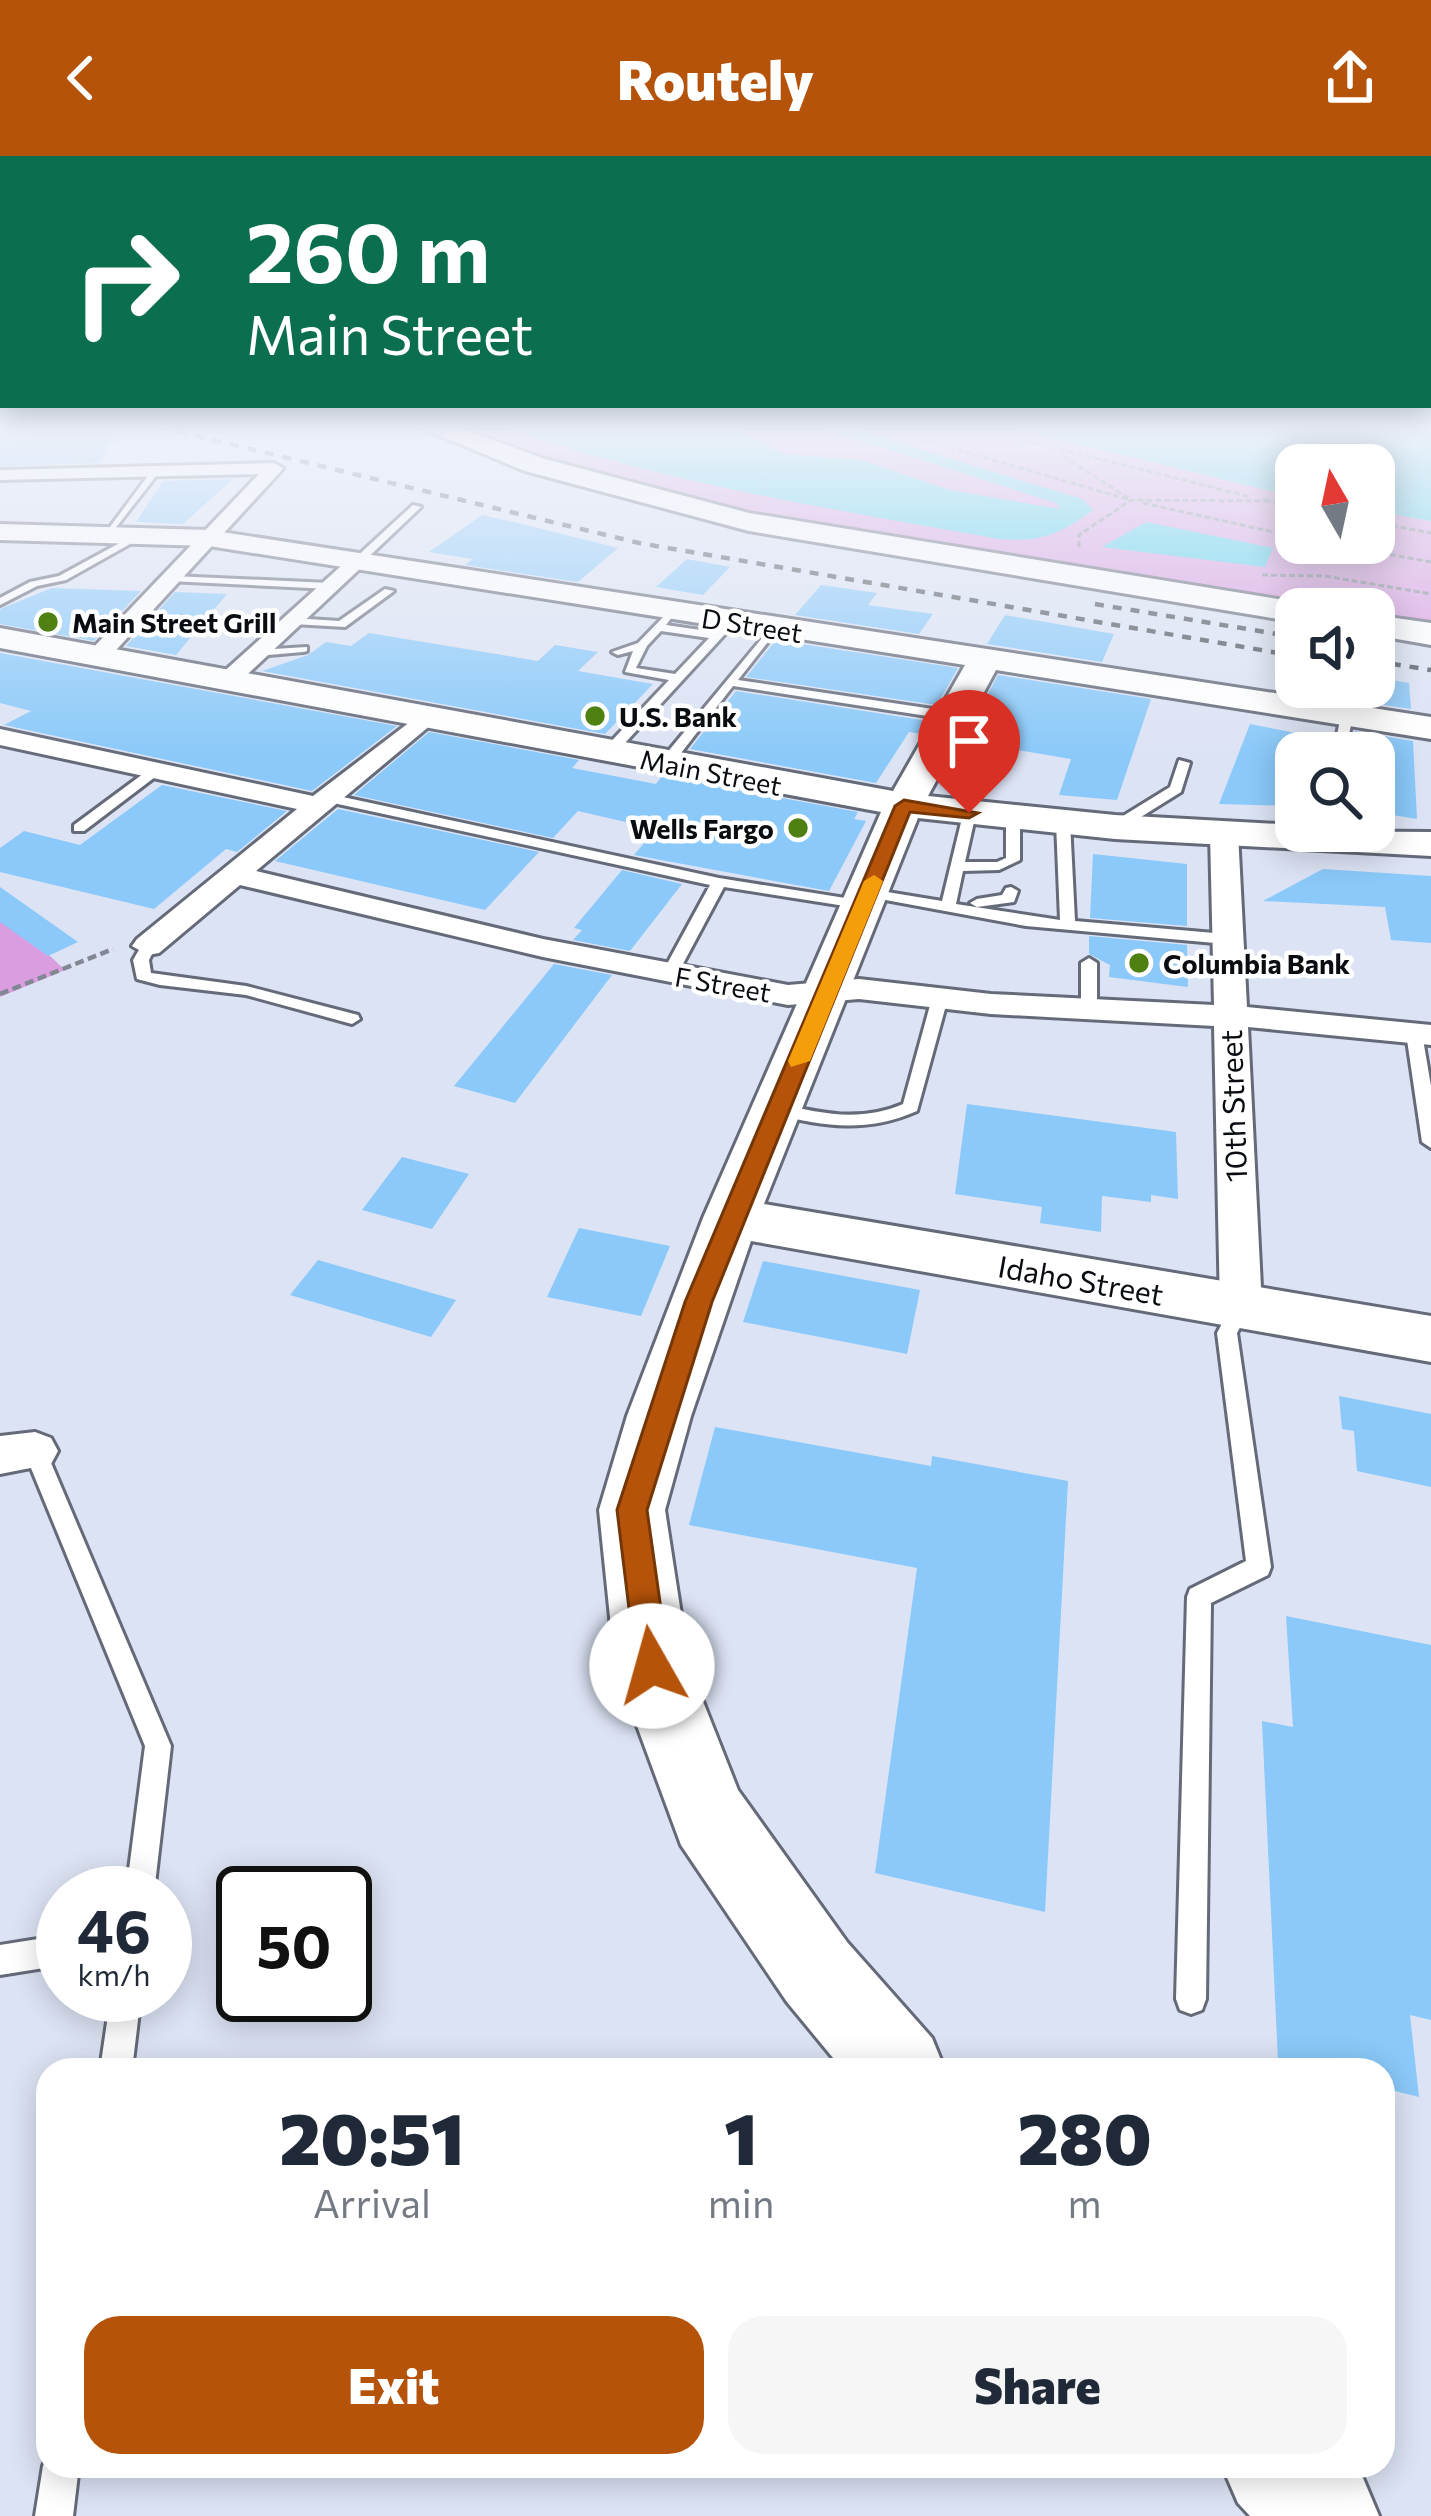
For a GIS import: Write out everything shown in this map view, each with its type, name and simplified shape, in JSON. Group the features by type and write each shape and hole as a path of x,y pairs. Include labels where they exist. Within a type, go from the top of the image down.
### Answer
{"highway":[{"path":"853,537 1275,608"},
{"path":"1395,628 1431,634"}],"main road":[{"name":"D Street","path":"189,537 356,562 664,620 724,629 773,628 1431,728"},
{"name":"Main Street","path":"0,638 904,806 1114,826 1275,833"},
{"path":"890,2058 817,1972 709,1817 652,1666 632,1510 658,1416 730,1218 830,992 904,806 983,661"},
{"name":"Main Street","path":"1395,841 1431,844"},
{"name":"Idaho Street","path":"730,1218 1431,1339"},
{"path":"1287,2478 1325,2516"}],"street":[{"path":"98,656 209,538"},
{"path":"227,681 356,562"},
{"path":"148,946 239,876 423,719"},
{"path":"0,736 324,802"},
{"name":"10th Street","path":"1224,832 1241,1307"},
{"name":"F Street","path":"239,876 669,975 788,994 830,992 1228,1014 1422,1034"}],"lane":[{"path":"0,602 34,584 62,578 137,537"},
{"path":"356,562 383,537"},
{"path":"173,580 330,586"},
{"path":"257,653 309,646 389,591"},
{"path":"629,670 642,645 664,620"},
{"path":"293,621 341,625"},
{"path":"667,763 773,628"},
{"path":"608,753 724,629"},
{"path":"642,645 615,656 629,670 678,678"},
{"path":"731,682 953,716"},
{"path":"1344,732 1347,716"},
{"path":"1114,826 1176,789 1184,763"},
{"path":"79,828 156,771"},
{"path":"324,802 719,881 949,904 998,904 1012,875 1013,818"},
{"path":"949,904 969,813"},
{"path":"1063,822 1067,924"},
{"path":"956,867 999,866 1012,875"},
{"path":"669,975 719,881"},
{"path":"949,904 1067,924 1089,933 1226,939"},
{"path":"148,946 141,960 143,976 158,982 206,983 352,1019"},
{"path":"1089,963 1089,1008"},
{"path":"778,1109 840,1124 885,1120 911,1107 940,998"},
{"path":"1422,1034 1431,1140"},
{"path":"1191,1999 1199,1597 1259,1567 1227,1334 1241,1307"},
{"path":"17,1453 158,1745 143,1866"},
{"path":"0,1960 36,1954"},
{"path":"118,2058 122,2022"},
{"path":"54,2516 59,2478"}],"path":[{"path":"1078,537 1075,541 1090,554"},
{"path":"1395,555 1431,562"},
{"path":"1252,575 1324,576 1431,594"},
{"path":"0,994 112,949"}],"shaded area":[{"path":"880,537 1275,537 1275,564 1395,564 1395,537 1431,537 1431,634 1395,628 1395,588 1275,588 1275,605"},
{"path":"0,909 65,970 0,997"}],"water":[{"path":"1119,537 1220,537 1273,548 1265,567 1102,547"}],"building":[{"path":"450,537 573,537 618,548 578,582 465,565 473,559 429,552"},
{"path":"687,559 730,567 703,595 656,587"},
{"path":"821,585 877,593 868,605 933,614 919,634 795,615"},
{"path":"52,588 141,591 94,641 0,624 0,609"},
{"path":"175,592 227,594 176,655 126,646"},
{"path":"1005,615 1114,634 1102,662 987,644"},
{"path":"369,633 538,661 555,645 598,652 578,671 653,684 605,734 262,671 308,655 326,642 351,646"},
{"path":"776,640 958,668 937,705 746,677"},
{"path":"0,653 397,726 312,791 4,725 31,711 0,703"},
{"path":"998,675 1151,699 1117,800 1059,795 1071,759 963,741"},
{"path":"1395,681 1409,683 1411,709 1395,707"},
{"path":"736,691 928,721 921,734 909,732 876,783 690,749"},
{"path":"1250,724 1291,732 1275,732 1275,805 1219,804"},
{"path":"429,732 579,760 572,768 656,784 662,776 858,812 854,819 866,821 829,891 634,855 656,829 578,811 553,838 354,795"},
{"path":"1395,738 1413,741 1417,819 1395,815"},
{"path":"162,785 287,811 237,852 226,849 154,909 0,872 0,848 24,831 80,845"},
{"path":"338,809 539,852 485,910 275,861"},
{"path":"1093,854 1187,864 1187,926 1090,918"},
{"path":"1323,869 1431,876 1431,943 1391,940 1385,907 1263,901"},
{"path":"622,870 682,884 630,951 573,940 582,930 574,928"},
{"path":"0,887 78,942 48,956 0,922"},
{"name":"Columbia Bank","path":"1089,936 1187,945 1188,987 1109,977 1110,965 1089,954"},
{"path":"554,964 612,975 515,1103 454,1086"},
{"path":"967,1104 1176,1132 1178,1199 1151,1195 1151,1202 1102,1196 1101,1232 1040,1223 1042,1207 955,1194"},
{"path":"402,1157 469,1174 432,1229 362,1210"},
{"path":"579,1228 670,1246 641,1316 547,1297"},
{"path":"318,1260 456,1300 431,1337 290,1295"},
{"path":"763,1261 920,1290 907,1354 743,1322"},
{"path":"1339,1396 1431,1414 1431,1487 1357,1471 1354,1431 1342,1429"},
{"path":"715,1427 931,1466 932,1456 1068,1481 1045,1912 875,1873 917,1568 689,1525"},
{"path":"1286,1616 1431,1645 1431,2020 1410,2015 1419,2097 1395,2091 1395,2058 1278,2058 1262,1721 1293,1727"}],"railway":[{"path":"615,537 1275,652"},
{"path":"1095,604 1275,634"},
{"path":"1395,664 1431,670"}],"slow traffic":[{"path":"799,1061 874,881"}],"place":[{"name":"Main Street Grill","path":"48,622"},
{"name":"U.S. Bank","path":"595,716"},
{"name":"Wells Fargo","path":"798,828"},
{"name":"Columbia Bank","path":"1139,963"}],"route":[{"path":"652,1666 632,1510 658,1416 698,1302 904,806 969,813"}]}
